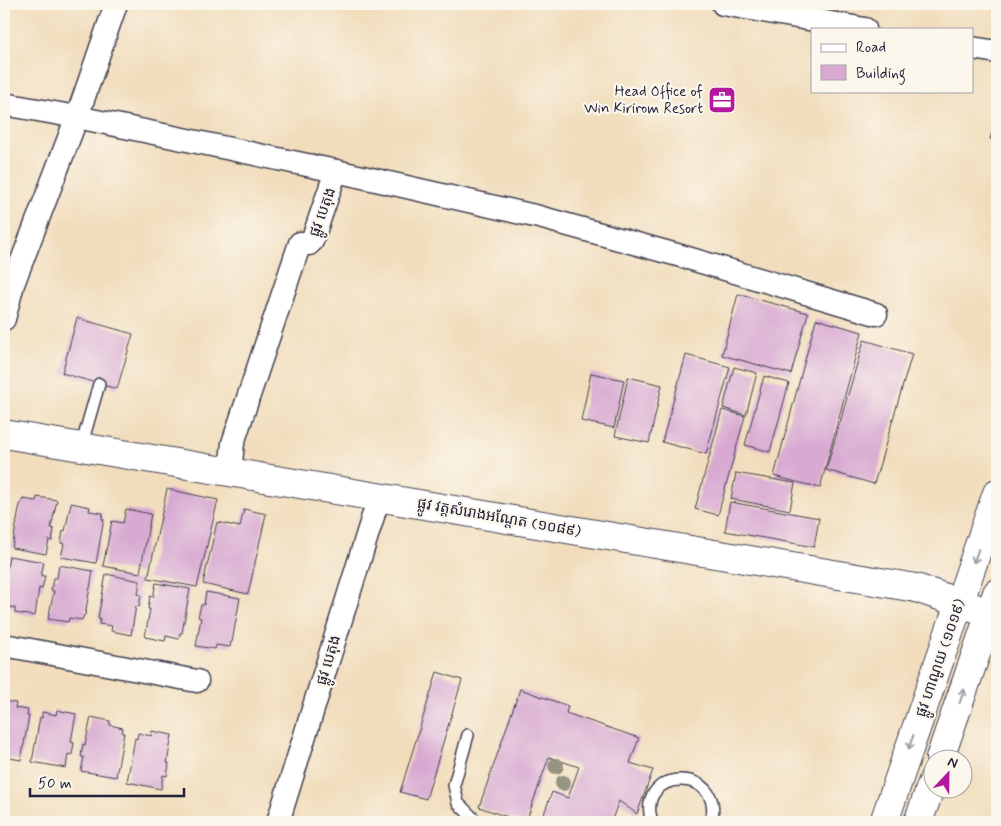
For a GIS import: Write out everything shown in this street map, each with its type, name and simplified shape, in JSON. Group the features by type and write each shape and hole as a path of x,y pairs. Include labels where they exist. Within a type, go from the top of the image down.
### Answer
{"main road":[{"name":"ផ្លូវ វត្តសំរោងអណ្ដែត (១០៨៩)","path":"4,434 916,588 960,602 994,603"},
{"name":"ផ្លូវ ហាណូយ (១០១៩)","path":"884,822 997,493"},
{"path":"943,748 994,603"},
{"path":"918,822 927,798"}],"street":[{"path":"4,319 12,284 77,117 116,4"},
{"path":"723,4 859,28"},
{"path":"974,48 997,52"},
{"path":"4,104 77,117 336,171 539,217 681,256 876,314"},
{"name":"ផ្លូវ បេតុង","path":"230,472 233,444 300,243 311,244 336,171"},
{"name":"ផ្លូវ បេតុង","path":"278,822 379,497"},
{"path":"4,645 197,681"}],"lane":[{"path":"81,447 99,384"},
{"path":"468,735 454,785 458,803 477,822"},
{"path":"652,822 649,814 653,795 664,784 678,779 698,784 706,791 712,800 711,822"}],"building":[{"path":"997,114 997,141 990,139"},
{"path":"738,294 808,313 791,374 722,355"},
{"path":"77,318 133,334 117,389 62,373"},
{"path":"816,319 862,332 820,488 774,476"},
{"path":"864,340 912,354 874,484 826,470"},
{"path":"686,355 730,367 706,454 662,442"},
{"path":"734,367 757,373 746,415 723,408"},
{"path":"591,373 624,380 614,428 581,421"},
{"path":"764,376 789,383 770,452 745,445"},
{"path":"628,377 662,385 649,443 615,436"},
{"path":"722,410 745,416 718,515 695,509"},
{"path":"736,473 795,483 790,510 731,499"},
{"path":"167,489 218,500 197,587 148,578"},
{"path":"4,495 7,495 5,516"},
{"path":"37,497 57,500 51,528 54,529 52,541 49,540 46,554 12,548 20,504 23,499 36,501"},
{"path":"730,502 819,518 814,547 725,531"},
{"path":"71,503 90,507 89,511 103,513 102,519 104,519 96,563 61,557 64,544 61,543 63,531 65,531"},
{"path":"126,509 151,514 140,573 103,566 112,521 123,523"},
{"path":"244,509 266,514 248,594 203,584 217,522 240,527"},
{"path":"9,556 44,562 41,576 45,576 42,589 39,588 35,616 15,613 15,608 4,606 4,587"},
{"path":"59,565 93,571 85,615 82,620 69,618 68,622 48,619 54,591 51,590 53,578 57,578"},
{"path":"106,574 140,581 138,594 141,595 139,607 136,606 131,635 111,631 112,626 99,624 100,619 98,618"},
{"path":"156,583 190,589 182,633 180,633 179,639 166,636 165,641 145,637 150,609 148,609 150,596 153,597"},
{"path":"206,592 240,598 230,647 216,645 215,649 196,646 201,618 198,617 201,605 204,605"},
{"path":"437,672 462,680 426,799 400,792"},
{"path":"520,689 568,706 566,713 639,738 630,763 653,770 637,814 619,801 611,822 541,822 552,792 568,798 579,767 549,757 526,822 479,807"},
{"path":"4,701 16,703 15,708 28,710 27,716 29,716 21,760 4,757"},
{"path":"57,710 76,714 71,742 74,743 72,755 68,754 66,768 32,762 42,712 56,715"},
{"path":"91,717 110,721 110,725 123,728 122,733 124,733 116,777 81,771 84,757 81,757 83,744 85,745"},
{"path":"152,731 172,735 167,763 169,763 167,776 163,775 161,789 127,782 135,738 137,739 138,733 151,736"}],"place":[{"name":"Head Office of Win Kirirom Resort","path":"722,100"}]}
